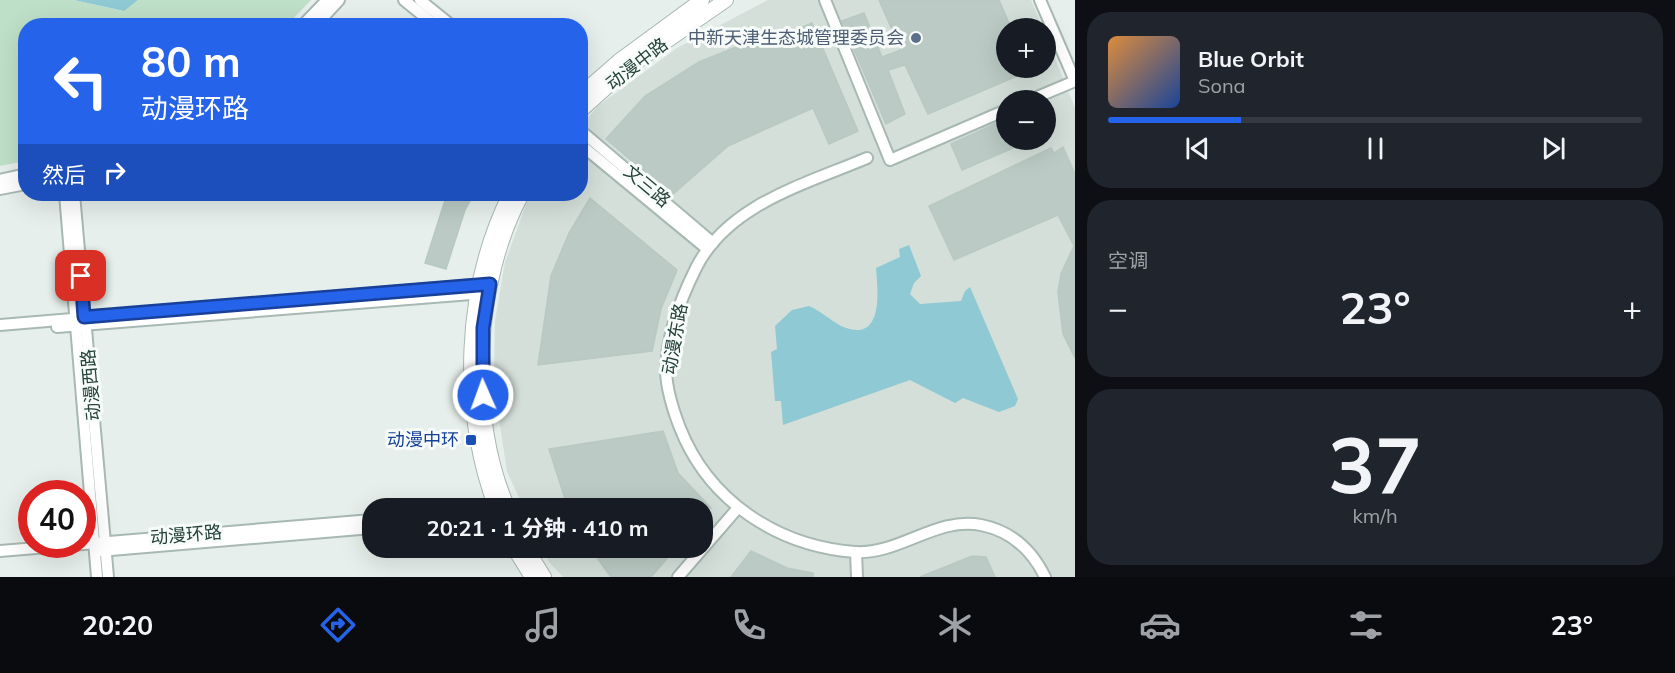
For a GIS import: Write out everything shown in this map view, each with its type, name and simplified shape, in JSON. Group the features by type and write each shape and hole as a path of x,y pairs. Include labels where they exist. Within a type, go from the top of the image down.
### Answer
{"street":[{"path":"310,18 327,0"},
{"path":"322,18 339,0"},
{"path":"404,0 425,18"},
{"path":"420,0 442,18"},
{"name":"动漫中路","path":"588,88 618,61 702,0"},
{"name":"动漫中路","path":"588,104 629,67 726,0"},
{"path":"825,0 890,160 996,115"},
{"path":"1040,0 1075,81 1054,90"},
{"name":"文三路","path":"588,137 710,245"},
{"name":"文三路","path":"588,150 710,245"},
{"name":"动漫东路","path":"867,158 767,200 738,218 710,245 683,294 666,370 669,398 688,449 712,484 737,509 774,531 808,543 856,552 902,544 957,523 980,524 1013,537 1027,548 1045,577"},
{"path":"0,180 18,176"},
{"path":"0,189 18,186"},
{"name":"动漫西路","path":"66,201 80,322 100,547 108,577"},
{"name":"动漫西路","path":"74,201 80,322"},
{"path":"497,498 483,469 473,394 473,331 500,214 506,201"},
{"path":"484,288 519,201"},
{"path":"0,332 80,322 484,288"},
{"path":"0,325 80,322"},
{"path":"678,577 737,509"},
{"name":"动漫环路","path":"0,558 362,521"},
{"name":"动漫环路","path":"0,551 100,547 362,529"},
{"name":"动漫西路","path":"97,577 100,547"},
{"path":"856,552 856,577"},
{"path":"520,558 532,577"},
{"path":"532,558 544,577"}],"shaded area":[{"path":"768,0 1031,0 1039,18 996,18 996,78 1056,78 1056,61 1075,108 1075,577 563,577 547,558 713,558 713,498 519,498 507,472 494,386 495,321 505,262 527,201 588,201 588,118 598,106 677,48"}],"green space":[{"path":"0,0 74,0 123,11 138,0 311,0 294,18 18,18 18,162 0,166"}],"water":[{"path":"74,0 138,0 124,11"},
{"path":"909,245 921,276 914,283 910,294 920,304 961,301 965,291 970,287 1018,399 1015,406 999,412 963,398 955,403 910,380 783,425 781,401 775,401 771,352 777,349 775,326 792,310 809,306 841,326 855,330 865,328 875,313 876,268 900,257 899,249"}],"building":[{"path":"879,0 999,0 1007,18 996,18 996,78 1013,78 928,114 905,65 888,70 905,114 886,124 842,21 864,13 882,57 901,50"},
{"path":"812,23 858,131 829,144 813,108 728,146 672,195 606,139 645,96 699,62 772,33 774,39"},
{"path":"996,124 996,150 1009,150 962,170 951,144"},
{"path":"1063,147 1075,174 1075,358 1063,334 1058,292 1061,274 1074,246 1058,215 954,260 929,206 1047,150 1052,150 1054,153"},
{"path":"590,198 677,270 661,309 652,351 538,365 551,276 569,233"},
{"path":"445,201 470,201 446,269 425,263"},
{"path":"663,431 678,473 702,498 565,498 549,449"},
{"path":"751,551 787,568 813,573 813,577 731,577"},
{"path":"972,556 986,557 995,577 920,577"},
{"path":"597,558 667,558 651,577 611,577"}],"place":[{"name":"中新天津生态城管理委员会","path":"916,38"},
{"name":"动漫中环","path":"471,440"}],"route":[{"path":"81,276 84,317 479,283 490,284 483,328 481,371 483,395"}]}
